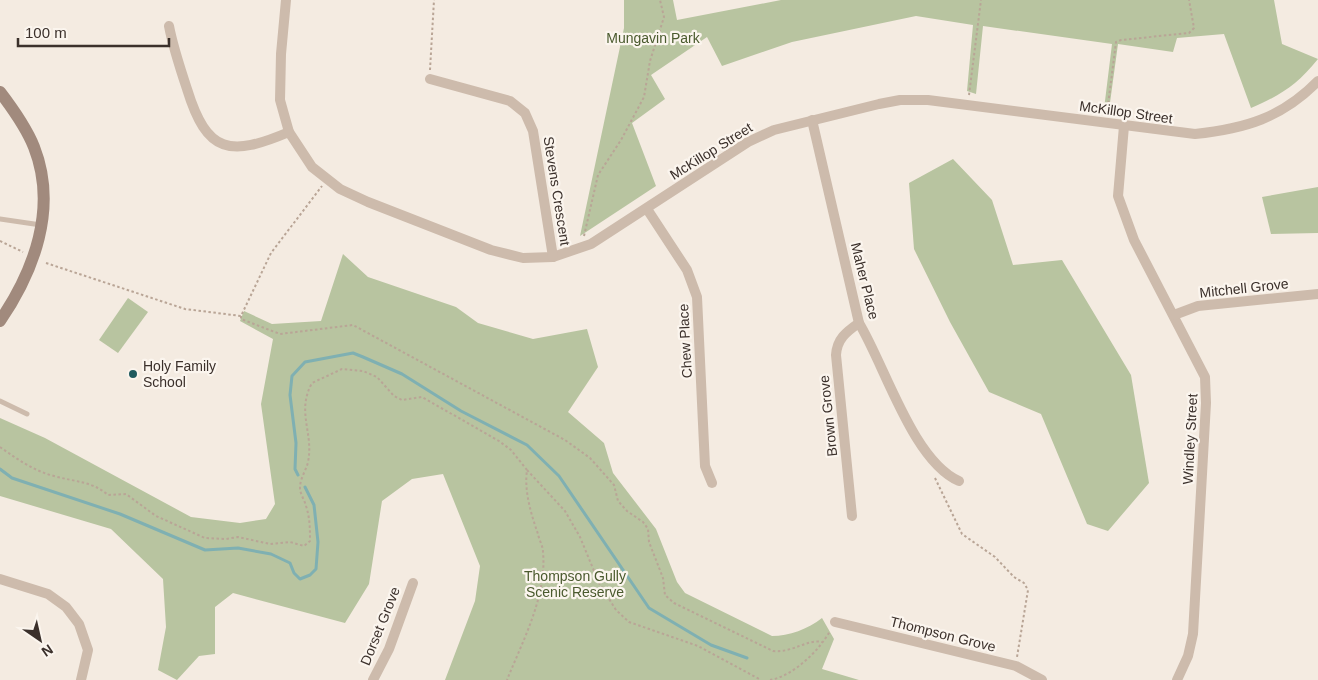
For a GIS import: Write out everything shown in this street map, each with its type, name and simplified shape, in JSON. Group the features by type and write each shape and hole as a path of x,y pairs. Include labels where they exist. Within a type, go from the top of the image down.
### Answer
{"main road":[{"path":"0,92 28,135 39,162 44,195 42,225 35,254 23,283 0,321"}],"street":[{"name":"McKillop Street","path":"286,0 281,54 280,100 289,132 308,162 327,180 368,202 491,250 523,258 553,257 582,249 647,209 748,142 774,130 900,100 928,100 968,104 1195,134 1232,130 1259,122 1300,98 1318,81"},
{"path":"169,26 194,113 201,127 209,136 220,142 240,147 264,143 289,132"},
{"name":"Stevens Crescent","path":"430,79 510,101 525,114 533,132 553,257"},
{"name":"Maher Place","path":"812,120 859,323 872,346 909,425 938,466 951,478 959,482"},
{"name":"Windley Street","path":"1124,126 1118,196 1134,240 1205,377 1206,403 1193,634 1188,656 1177,680"},
{"name":"Chew Place","path":"647,209 687,270 697,297 705,466 712,483"},
{"name":"Mitchell Grove","path":"1174,315 1198,306 1318,294"},
{"name":"Brown Grove","path":"852,516 836,355 837,344 841,338 859,323"},
{"path":"0,579 48,594 66,607 80,624 88,650 80,680"},
{"name":"Dorset Grove","path":"373,680 388,649 413,583"},
{"name":"Thompson Grove","path":"835,622 1016,666 1042,680"}],"lane":[{"path":"0,220 42,225"},
{"path":"0,401 27,414"}],"path":[{"path":"430,79 434,0"},
{"path":"582,249 598,175 621,140 644,97 650,61 664,17 660,0"},
{"path":"968,104 981,0"},
{"path":"1106,122 1116,42 1189,33 1194,28 1189,0"},
{"path":"241,316 270,253 327,180"},
{"path":"0,242 24,252"},
{"path":"46,263 185,309 241,316 241,319 280,334 353,325 565,440 590,458 614,485 618,501 627,511 644,522 648,529 649,542 663,578 665,595 674,603 773,651 791,651 813,640 822,642"},
{"path":"0,447 26,465 54,476 91,484 108,495 126,494 156,516 205,538 226,540 238,538 270,544 290,542 304,546 310,541 307,509 300,489 308,463 309,436 304,419 305,404 312,384 342,369 363,371 377,377 394,396 402,400 422,397 499,441 511,450 565,511 580,537 599,583 616,610 629,622 698,646 761,680"},
{"path":"938,466 934,469 934,475 955,517 957,527 975,545 995,557 1014,577 1024,583 1028,590 1016,666"},
{"path":"507,680 538,602 543,574 544,552 528,496 526,482 528,470"},
{"path":"770,680 790,672 822,642 835,622"}],"green space":[{"name":"Mungavin Park","path":"624,0 673,0 677,20 781,0 1274,0 1282,44 1318,59 1295,83 1271,99 1251,108 1224,34 1177,38 1173,52 1118,44 1109,110 1104,109 1112,44 983,26 976,94 967,91 973,25 916,16 792,42 722,66 707,37 651,75 665,99 632,123 656,186 580,236 624,28"},
{"path":"953,159 992,200 1013,265 1062,260 1131,375 1149,483 1108,531 1087,524 1041,414 989,392 950,322 914,249 909,183"},
{"path":"1318,187 1318,233 1271,234 1262,197"},
{"name":"Thompson Gully Scenic Reserve","path":"343,254 368,277 456,307 478,323 533,339 587,329 598,367 568,412 604,443 613,473 656,529 677,582 685,593 772,636 798,631 822,618 834,639 822,669 859,680 445,680 475,601 480,566 443,474 412,479 382,501 369,584 345,623 233,593 215,607 215,654 199,656 177,680 158,670 166,627 163,579 111,529 0,496 0,418 45,438 191,517 240,523 266,519 275,504 261,404 273,339 240,321 244,311 272,324 321,321"},
{"path":"128,298 148,312 118,353 99,340"}],"waterway":[{"path":"298,475 295,469 296,443 290,395 292,376 305,362 353,353 363,357 402,374 461,411 527,445 559,476 649,608 711,645 747,658"},
{"path":"0,469 12,478 120,514 205,550 238,548 271,554 290,563 294,573 300,579 310,575 316,569 318,542 314,505 305,487"}],"place":[{"name":"Holy Family School","path":"133,374"}]}
